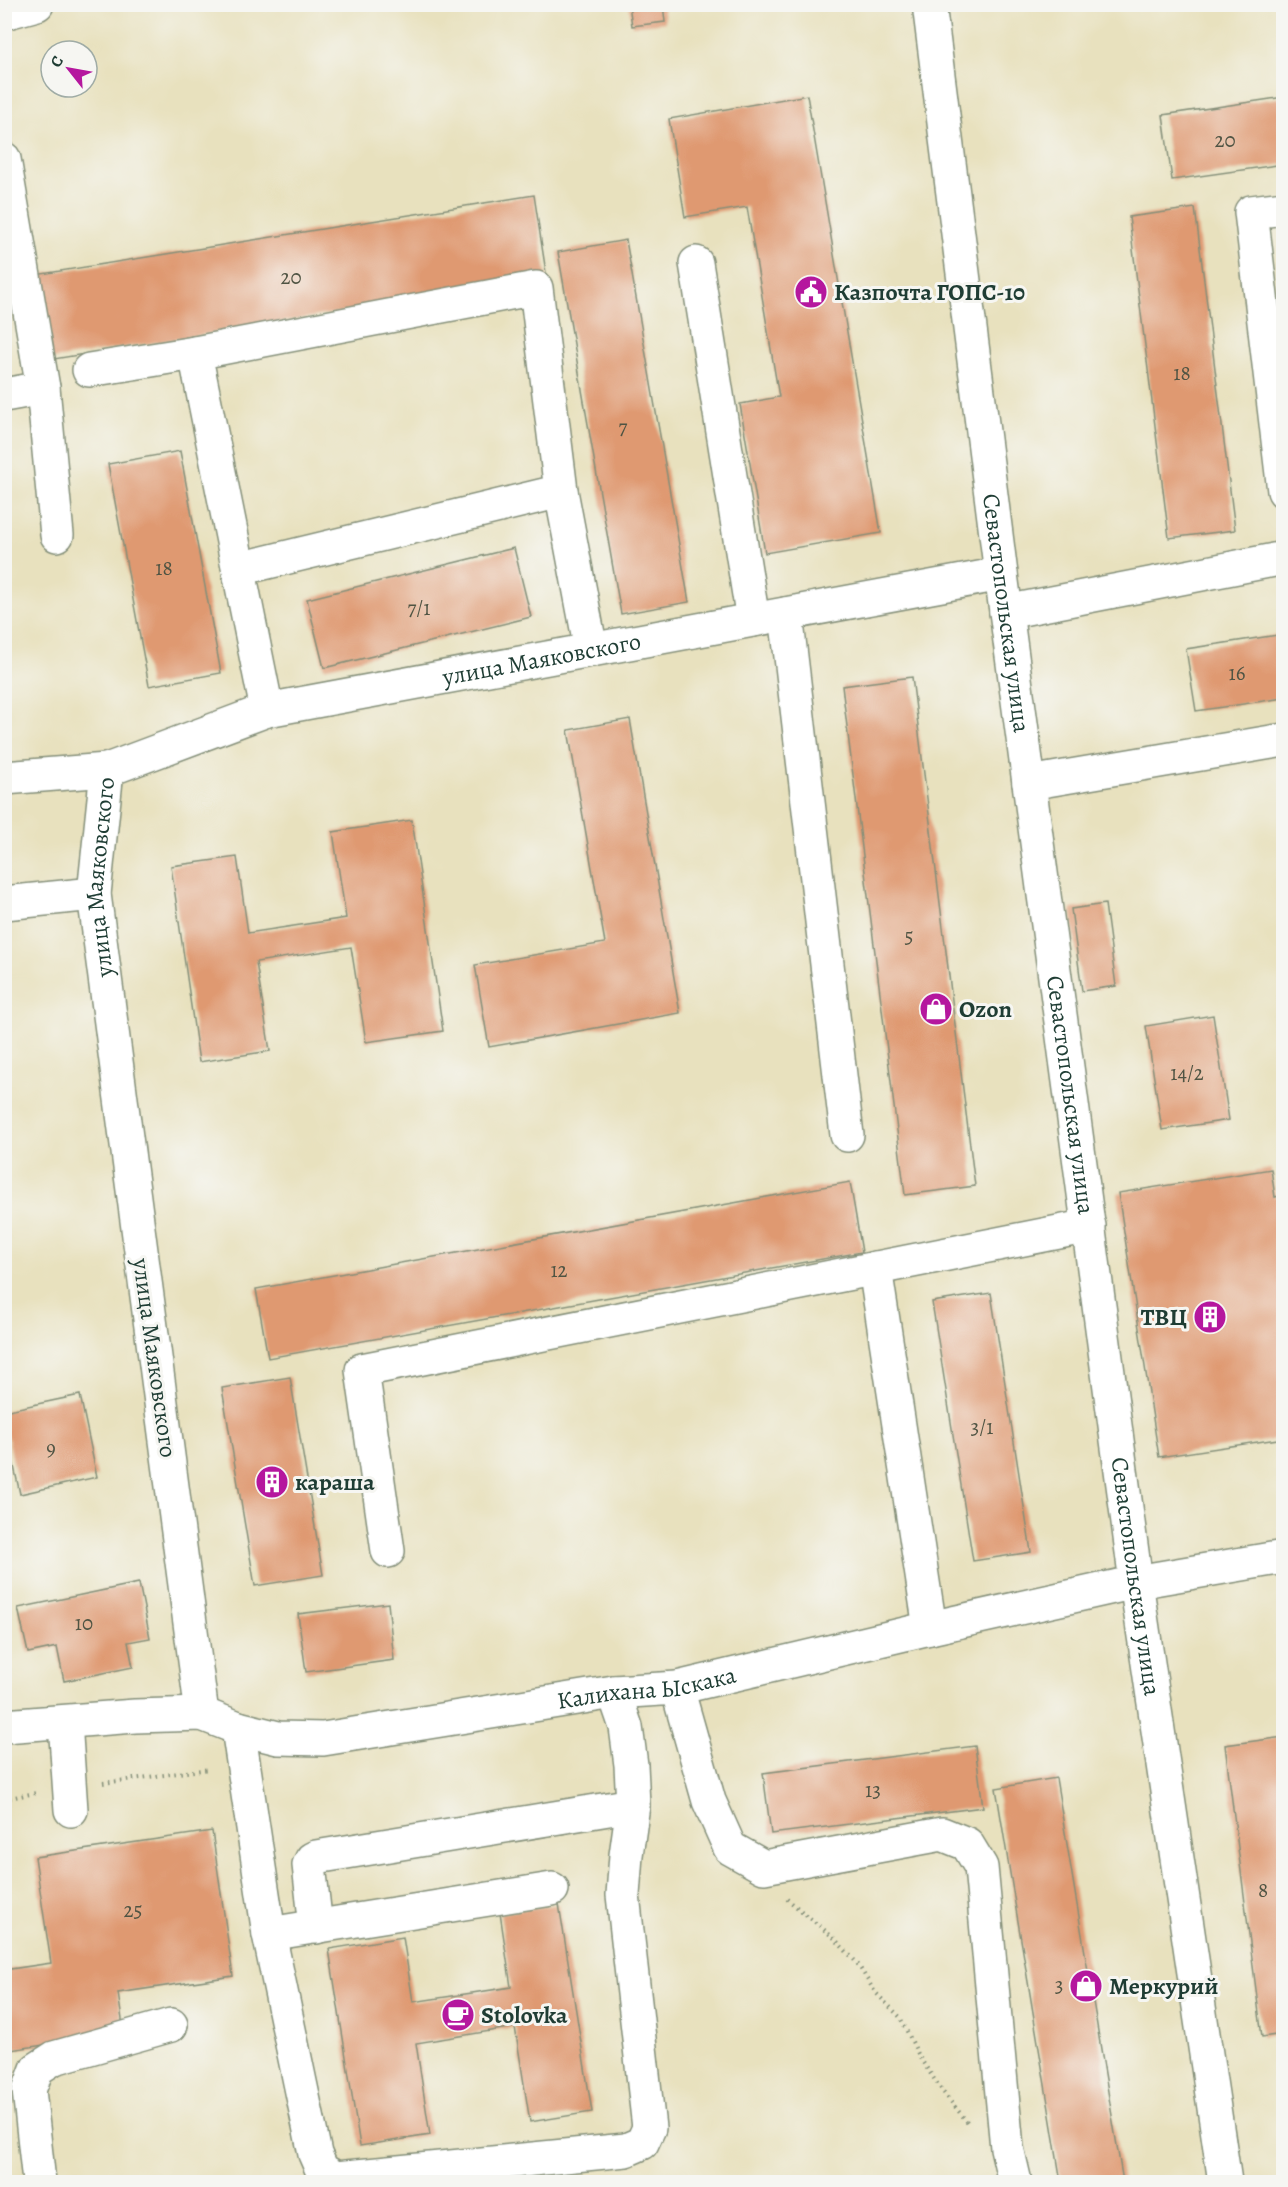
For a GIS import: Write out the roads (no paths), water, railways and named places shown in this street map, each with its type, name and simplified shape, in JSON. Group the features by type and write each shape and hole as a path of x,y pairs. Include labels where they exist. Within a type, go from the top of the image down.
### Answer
{"street":[{"path":"4,13 37,4"},
{"name":"Севастопольская улица","path":"929,4 1001,574 1136,1582 1225,2182"},
{"path":"4,159 43,388 57,535"},
{"path":"1284,208 1251,212 1284,492"},
{"path":"696,263 753,620"},
{"path":"90,370 195,353 536,288 561,491 591,650"},
{"path":"195,353 267,710"},
{"path":"4,395 43,388"},
{"path":"239,569 561,491"},
{"path":"1006,612 1284,558"},
{"name":"улица Маяковского","path":"202,1714 94,894 107,770 267,710 1001,574"},
{"path":"786,614 848,1135"},
{"path":"1029,783 1282,744"},
{"path":"4,778 107,770"},
{"path":"4,903 94,894"},
{"path":"388,1551 362,1370 1089,1226"},
{"path":"876,1268 930,1628"},
{"name":"Калихана Ыскака","path":"4,1726 135,1716 202,1714 238,1728 278,1738 324,1739 614,1692 677,1688 1136,1582 1284,1557"},
{"path":"677,1688 709,1801 730,1848 764,1867 942,1834 967,1844 981,1868 1007,2148 1016,2182"},
{"path":"238,1728 269,1934 315,2154 322,2170 336,2178 626,2150 642,2143 649,2128 623,1895 633,1805 626,1727 614,1692"},
{"path":"65,1722 70,1799"},
{"path":"316,1927 309,1865 316,1857 633,1805"},
{"path":"269,1934 552,1888"},
{"path":"39,2182 28,2090 37,2069 54,2058 171,2025"}],"place":[{"name":"Казпочта ГОПС-10","path":"811,292"},
{"name":"Ozon","path":"936,1009"},
{"name":"ТВЦ","path":"1210,1317"},
{"name":"караша","path":"272,1482"},
{"name":"Меркурий","path":"1086,1986"},
{"name":"Stolovka","path":"458,2015"}]}
